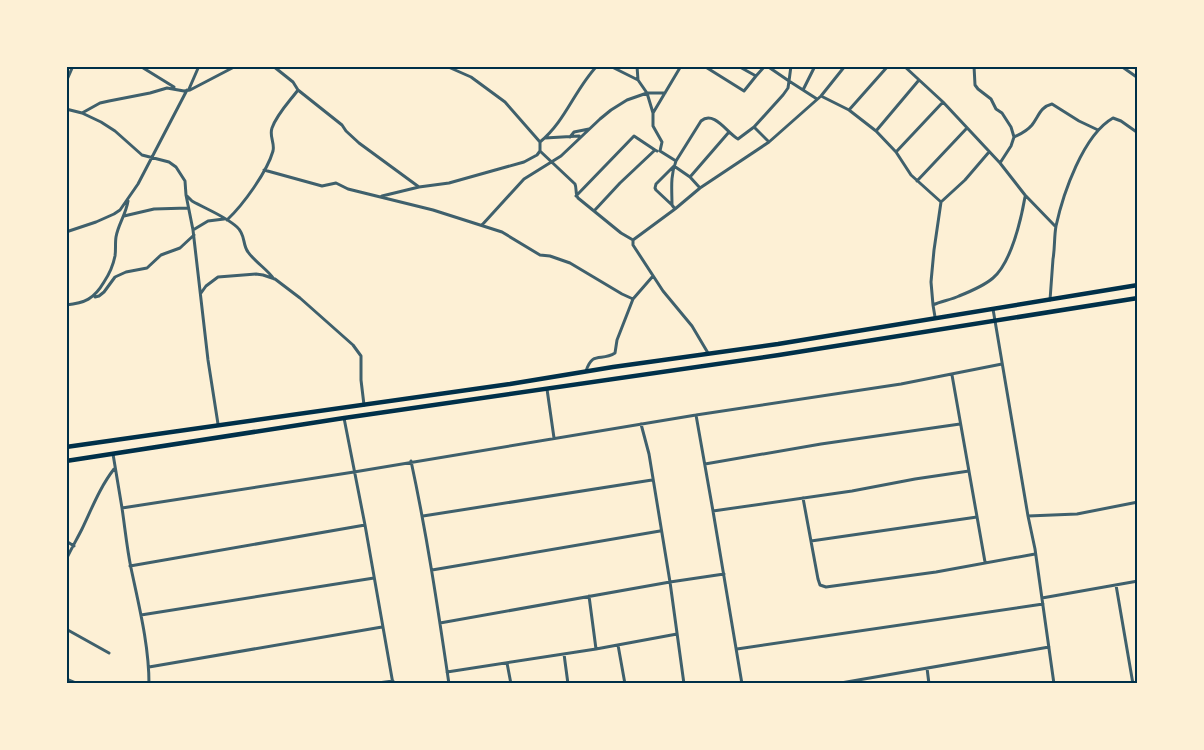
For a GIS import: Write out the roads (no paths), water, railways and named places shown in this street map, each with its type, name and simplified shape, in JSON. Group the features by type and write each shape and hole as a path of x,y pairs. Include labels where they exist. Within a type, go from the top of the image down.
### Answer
{"highway":[{"path":"66,447 218,427 778,344 1138,285"},
{"path":"66,461 779,355 1138,297"}],"street":[{"path":"66,82 73,66"},
{"path":"140,66 178,89"},
{"path":"66,232 96,222 120,210 138,184 188,90 198,66"},
{"path":"82,112 109,101 167,88 188,90 236,66"},
{"path":"273,66 298,90 336,119 359,143 419,187"},
{"path":"381,196 493,172 524,162 540,151 540,142 505,102 471,77 446,66"},
{"path":"540,142 546,138 583,82 597,66"},
{"path":"594,211 620,183 657,151 662,142 653,126 653,113 647,93 638,80 610,66"},
{"path":"637,66 638,80"},
{"path":"653,113 681,66"},
{"path":"704,66 744,91 766,66 803,90 849,110 876,131 896,152 911,175 941,202"},
{"path":"741,66 756,76"},
{"path":"673,207 655,188 656,184 675,163 701,120 709,116 719,122 736,139 740,139 754,127 788,88 791,66"},
{"path":"803,90 815,66"},
{"path":"849,110 888,66"},
{"path":"904,66 943,102 1056,227"},
{"path":"974,66 975,85 1002,113 1014,137 1011,147 1000,164"},
{"path":"1121,66 1138,78"},
{"path":"633,240 673,207 769,142 819,97 843,67"},
{"path":"876,131 920,79"},
{"path":"193,230 208,221 225,219 238,209 270,160 274,147 271,129 298,90"},
{"path":"481,226 524,179 561,156 611,110 627,100 647,93 665,93"},
{"path":"896,152 943,102"},
{"path":"1014,137 1031,126 1044,107 1052,104 1098,130"},
{"path":"66,109 82,112 101,122 115,131 139,153 169,162 176,167 184,181 194,235 218,427"},
{"path":"1050,300 1056,227 1072,176 1084,149 1093,135 1113,118 1138,133"},
{"path":"754,127 769,142"},
{"path":"917,181 967,128"},
{"path":"546,138 578,137 589,129"},
{"path":"690,177 729,132"},
{"path":"576,196 634,136 675,163 700,188"},
{"path":"540,151 575,184 576,196"},
{"path":"936,319 931,282 941,202 965,180 989,152"},
{"path":"673,207 671,182 675,163"},
{"path":"264,170 322,186 336,183 348,189 433,210 509,235 540,255 570,263 633,299"},
{"path":"186,195 192,201 236,226 243,234 248,252 275,279 353,345 361,356 364,405"},
{"path":"933,305 958,297 993,278 1012,248 1022,215 1025,195"},
{"path":"576,196 633,240"},
{"path":"66,305 79,304 101,288 112,267 116,238 129,198"},
{"path":"124,216 154,209 188,208"},
{"path":"93,296 99,296 115,277 126,272 147,268 161,255 180,248 194,235"},
{"path":"633,240 633,245 653,276 692,326 708,353"},
{"path":"201,294 206,286 218,277 256,274 275,279"},
{"path":"586,371 589,362 594,358 612,356 615,353 617,340 633,299 653,276"},
{"path":"993,309 1036,554 1054,684"},
{"path":"122,508 901,384 1002,364"},
{"path":"952,375 985,562"},
{"path":"547,389 554,438"},
{"path":"696,415 742,684"},
{"path":"345,418 393,682 370,684"},
{"path":"641,424 649,454 684,684"},
{"path":"705,464 960,424"},
{"path":"113,454 130,566 141,615 149,668 149,684"},
{"path":"411,461 423,516 449,684"},
{"path":"66,560 96,498 115,468"},
{"path":"713,511 969,471"},
{"path":"423,516 653,480"},
{"path":"803,498 818,579 820,585 825,587 872,582 1036,554"},
{"path":"1028,516 1077,514 1138,502"},
{"path":"811,542 977,517"},
{"path":"130,566 365,525"},
{"path":"432,570 660,531"},
{"path":"66,541 74,546"},
{"path":"440,623 724,574"},
{"path":"141,615 374,578"},
{"path":"1042,598 1138,581"},
{"path":"1116,585 1133,684"},
{"path":"589,596 596,649"},
{"path":"737,649 1043,604"},
{"path":"149,668 382,627"},
{"path":"66,629 110,653"},
{"path":"447,672 677,634"},
{"path":"618,645 625,684"},
{"path":"835,684 852,683 1049,647"},
{"path":"564,654 568,684"},
{"path":"507,663 511,684"},
{"path":"927,668 929,684"},
{"path":"66,680 78,684"}]}
